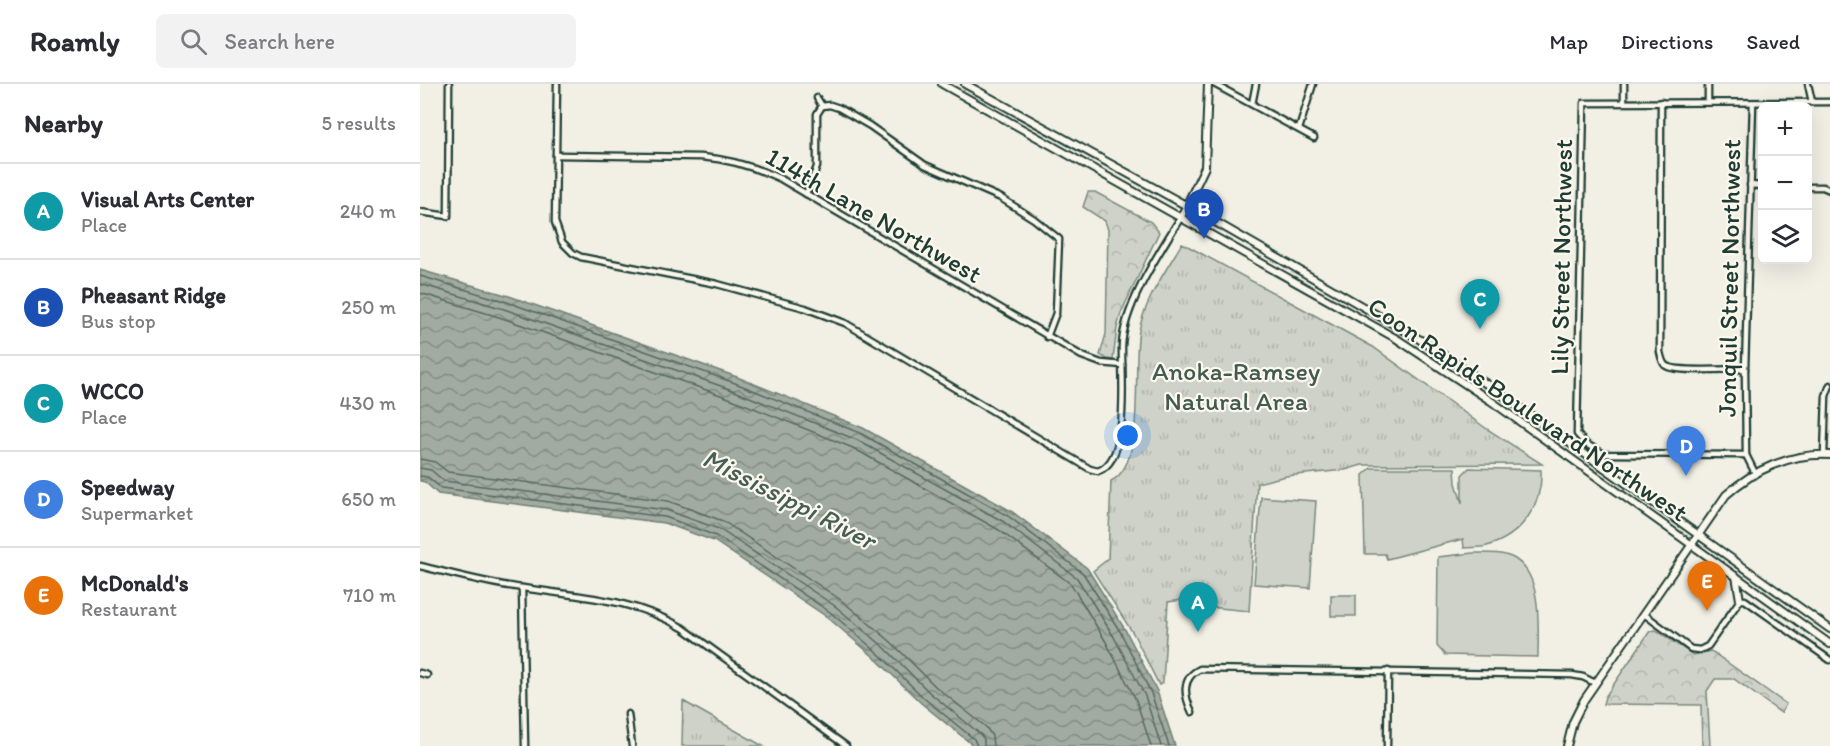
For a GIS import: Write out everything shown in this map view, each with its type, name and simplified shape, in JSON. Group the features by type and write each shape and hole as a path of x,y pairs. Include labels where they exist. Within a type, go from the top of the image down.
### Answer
{"main road":[{"name":"Coon Rapids Boulevard Northwest","path":"942,84 1337,304 1413,349 1491,401 1830,644"},
{"name":"Coon Rapids Boulevard Northwest","path":"965,84 1186,206 1419,339 1494,389 1830,629"},
{"path":"1181,217 1205,166 1208,84"},
{"path":"1567,746 1577,711 1726,495 1755,473 1791,459 1827,455"},
{"path":"1736,576 1740,600"}],"street":[{"path":"420,212 448,216 449,84"},
{"path":"557,84 555,222 558,236 567,249 581,257 717,284 831,317 854,328 1090,469 1098,471 1107,466 1118,446 1121,423 1122,339 1129,312 1181,217"},
{"path":"1214,84 1314,138"},
{"path":"1252,104 1256,84"},
{"path":"1299,129 1313,84"},
{"path":"1624,84 1624,102 1758,103"},
{"name":"Jonquil Street Northwest","path":"1708,84 1708,102"},
{"path":"1808,84 1812,102 1830,102"},
{"path":"817,98 822,106"},
{"name":"Lily Street Northwest","path":"1624,102 1584,103 1576,431 1579,438 1604,454 1746,455"},
{"path":"1661,102 1660,352 1663,363 1668,367 1695,370 1745,369"},
{"name":"Jonquil Street Northwest","path":"1746,455 1745,369 1753,103"},
{"path":"822,106 830,105 839,108 870,126 925,165 1001,198 1034,219 1059,239 1056,314 1047,337"},
{"path":"806,194 817,167 817,114 822,106"},
{"name":"114th Lane Northwest","path":"556,155 718,159 756,168 781,178 1047,337 1091,360 1122,365"},
{"path":"1750,185 1758,186"},
{"path":"1812,187 1823,187 1830,190"},
{"path":"1827,455 1826,396 1830,385"},
{"path":"1746,455 1755,473"},
{"path":"420,566 522,588 610,600 657,615 683,628 846,746"},
{"path":"522,588 525,746"},
{"path":"1644,614 1691,649 1700,650 1708,646 1740,600 1747,601 1830,660"},
{"path":"1192,712 1186,697 1186,686 1194,672 1200,669 1572,675 1595,683"},
{"path":"1387,746 1388,671"},
{"path":"420,673 427,675"},
{"path":"628,714 632,746"}],"green space":[{"path":"1088,192 1095,192 1151,222 1159,232 1121,313 1113,360 1100,355 1106,334 1108,230 1105,221 1083,207"},
{"name":"Anoka-Ramsey Natural Area","path":"1182,243 1373,347 1487,429 1542,464 1362,465 1345,470 1286,476 1257,483 1249,611 1199,606 1197,598 1168,602 1163,682 1159,685 1133,633 1093,571 1108,559 1111,481 1122,471 1130,455 1134,435 1137,347 1142,319 1157,285"},
{"path":"1371,468 1455,468 1456,483 1462,503 1462,475 1469,468 1541,470 1541,483 1528,517 1520,527 1499,541 1484,547 1464,548 1463,539 1387,559 1385,554 1365,554 1363,475"},
{"path":"1261,497 1316,501 1310,588 1254,584"},
{"path":"1473,553 1505,555 1515,559 1524,567 1535,590 1538,657 1445,655 1437,646 1438,557"},
{"path":"1331,595 1356,595 1356,616 1331,616"},
{"path":"1656,630 1693,655 1711,651 1786,704 1781,713 1734,679 1715,679 1707,691 1710,746 1702,746 1701,705 1603,704 1605,697 1650,631"},
{"path":"683,701 690,705 763,746 682,746"}],"water":[{"name":"Mississippi River","path":"420,270 509,296 737,377 863,428 1011,511 1087,568 1126,631 1157,691 1175,746 974,746 921,703 874,657 827,617 714,541 664,523 438,494 425,482 420,481"}],"place":[{"name":"Pheasant Ridge","path":"1204,239"},
{"name":"WCCO","path":"1480,329"},
{"name":"Speedway","path":"1686,476"},
{"name":"McDonald's","path":"1707,611"},
{"name":"Visual Arts Center","path":"1198,632"}]}
